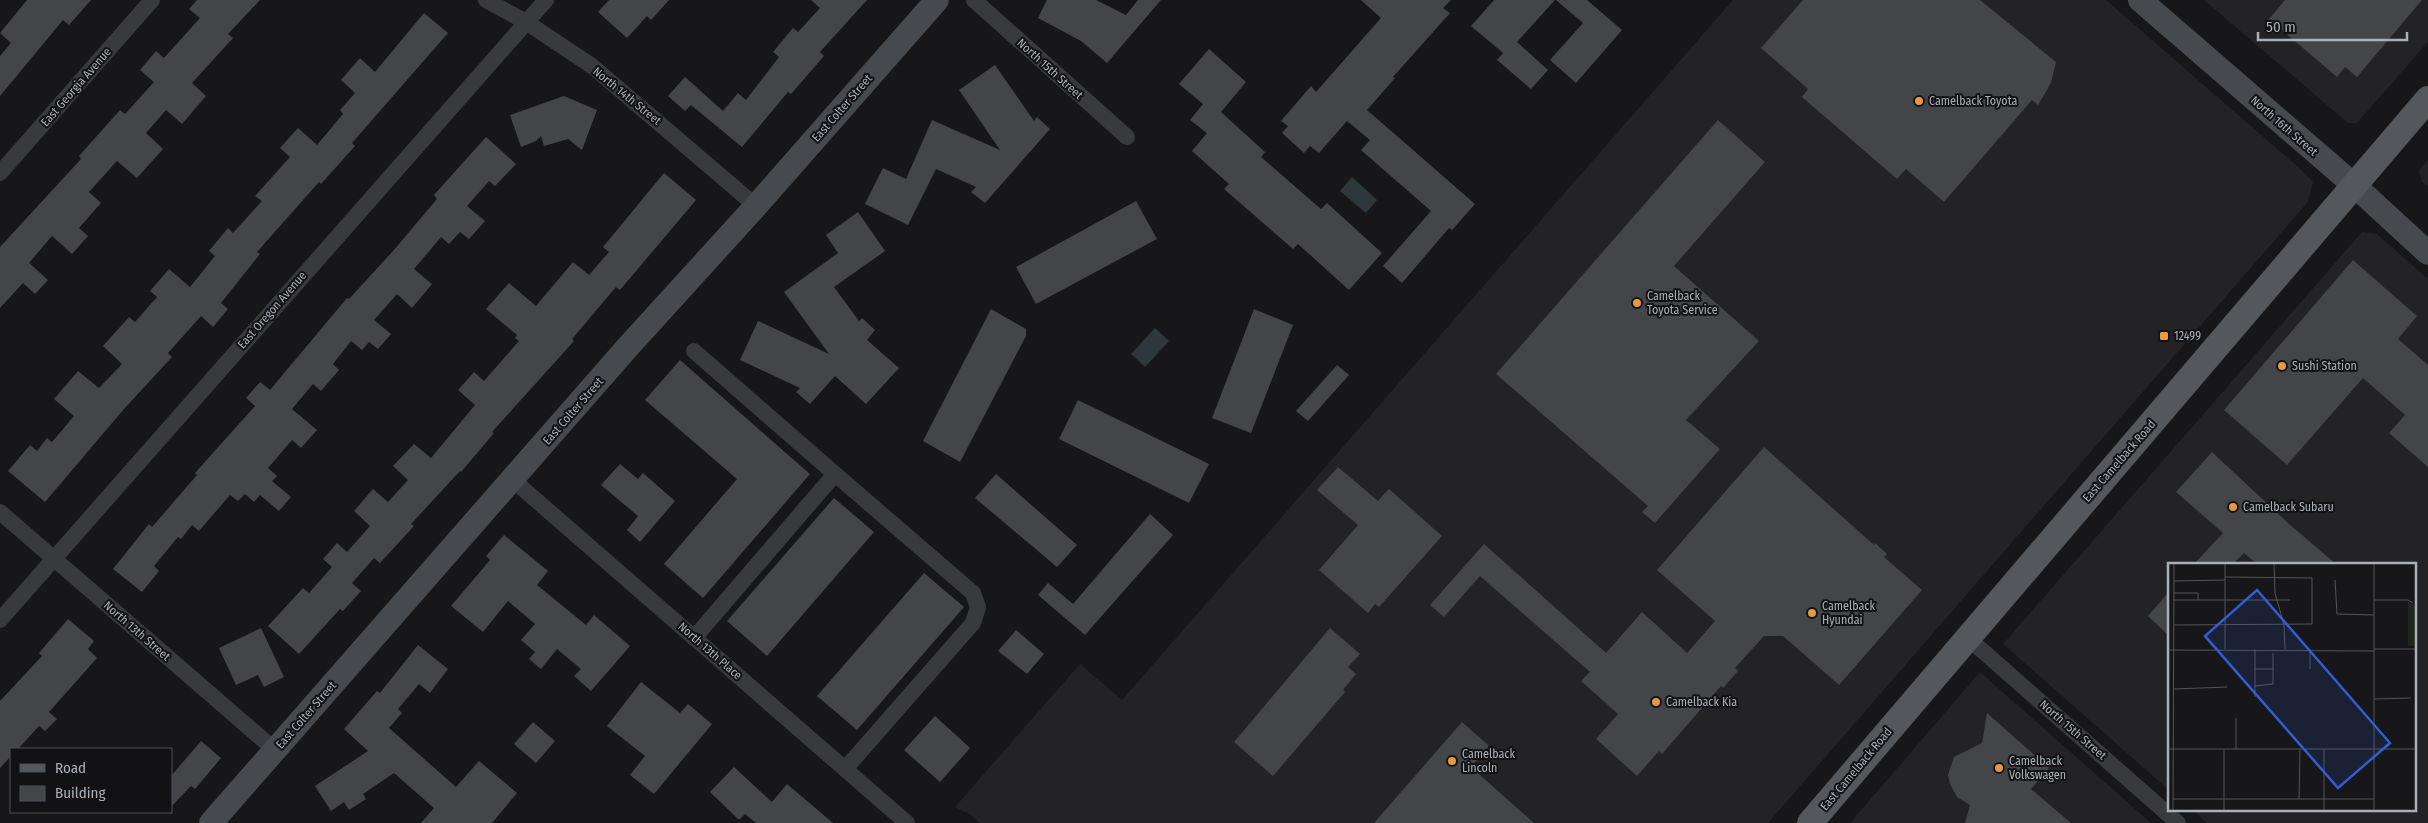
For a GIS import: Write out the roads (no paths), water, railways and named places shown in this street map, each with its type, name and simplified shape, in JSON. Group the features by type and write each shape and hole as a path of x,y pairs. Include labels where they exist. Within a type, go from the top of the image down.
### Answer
{"main road":[{"name":"East Camelback Road","path":"1810,823 2428,99"}],"street":[{"name":"East Georgia Avenue","path":"0,173 152,0"},
{"name":"North 14th Street","path":"486,0 526,22 592,66 756,206"},
{"name":"East Oregon Avenue","path":"0,620 546,0"},
{"name":"East Colter Street","path":"211,823 626,349 756,206 937,0"},
{"name":"North 15th Street","path":"974,0 1127,137"},
{"name":"North 16th Street","path":"2140,0 2355,186 2428,253"},
{"path":"694,351 973,593 978,607 973,623 845,769"},
{"path":"694,638 835,474"},
{"name":"North 13th Place","path":"513,480 906,823"},
{"name":"North 13th Street","path":"0,512 275,750"},
{"name":"North 15th Street","path":"1968,638 2178,823"}],"place":[{"name":"Camelback Toyota","path":"1919,101"},
{"name":"Camelback Toyota Service","path":"1637,303"},
{"name":"12499","path":"2164,336"},
{"name":"Sushi Station","path":"2282,366"},
{"name":"Camelback Subaru","path":"2233,507"},
{"name":"Camelback Hyundai","path":"1812,613"},
{"name":"Camelback Kia","path":"1656,702"},
{"name":"Camelback Lincoln","path":"1452,761"},
{"name":"Camelback Volkswagen","path":"1999,768"}]}
